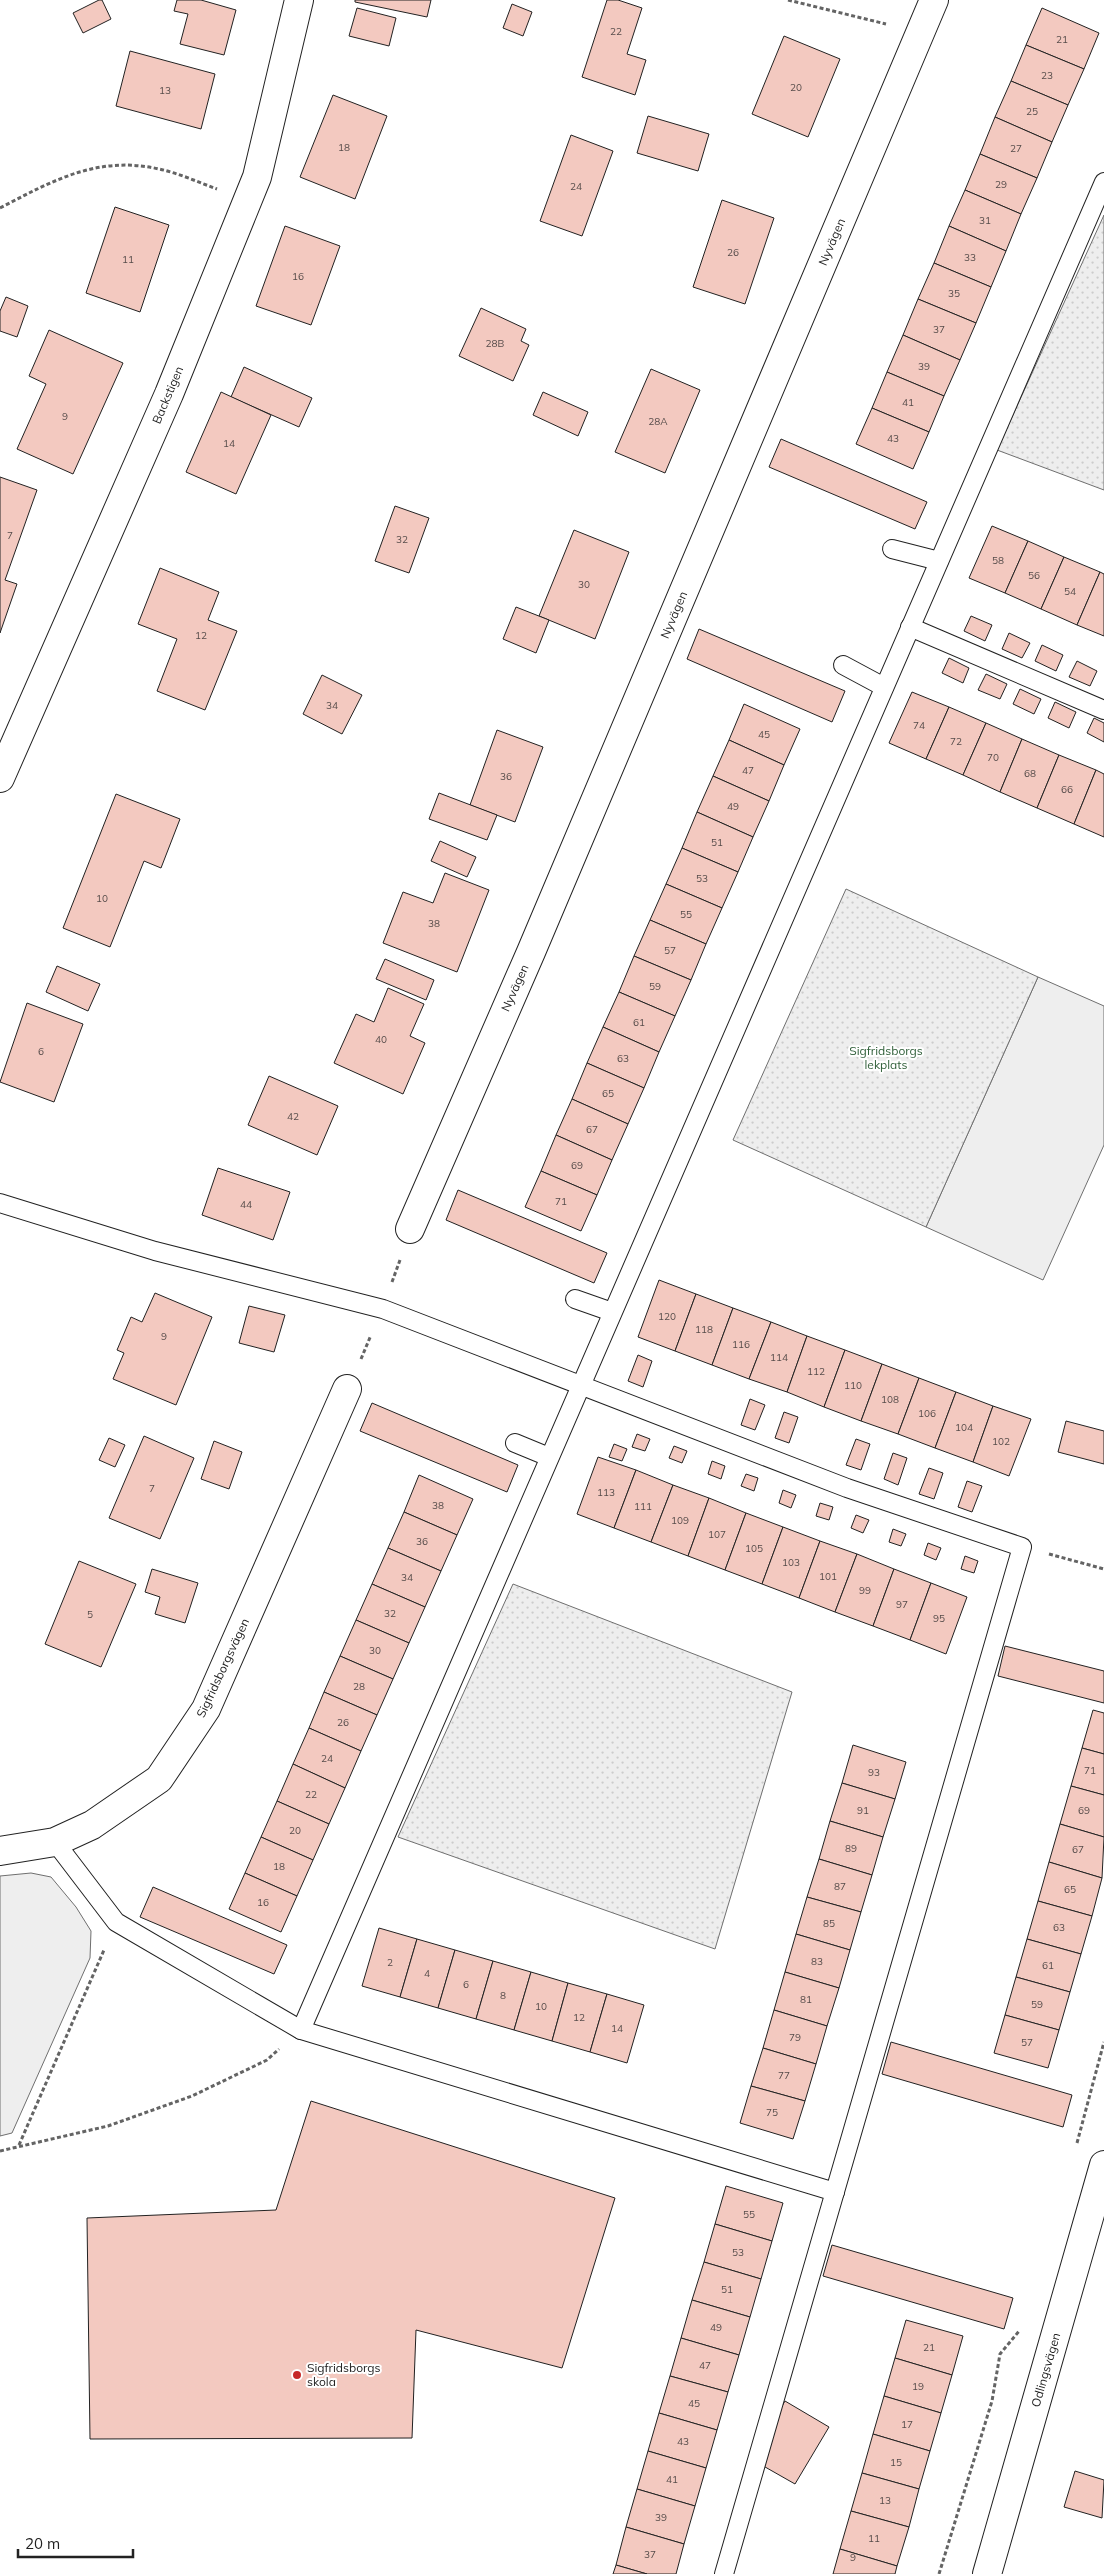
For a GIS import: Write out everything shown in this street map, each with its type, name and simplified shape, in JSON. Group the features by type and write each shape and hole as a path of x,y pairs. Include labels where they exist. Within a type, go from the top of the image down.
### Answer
{"street":[{"name":"Backstigen","path":"0,778 169,394 257,177 299,0"},
{"name":"Nyvägen","path":"410,1229 558,888 934,0"},
{"name":"Sigfridsborgsvägen","path":"0,1851 54,1842 92,1825 159,1778 206,1710 347,1389"},
{"name":"Odlingsvägen","path":"987,2574 1104,2165"}],"lane":[{"path":"301,2030 1104,182"},
{"path":"892,549 939,561"},
{"path":"910,627 1104,710"},
{"path":"843,665 884,687"},
{"path":"0,1204 154,1251 382,1309 847,1488 1022,1547 724,2574"},
{"path":"575,1299 612,1312"},
{"path":"515,1443 549,1457"},
{"path":"54,1842 116,1922 301,2030 835,2192"}],"path":[{"path":"788,0 921,32"},
{"path":"0,208 72,173 96,167 129,165 159,169 216,188 246,204"},
{"path":"1022,1547 1104,1569"},
{"path":"19,2145 116,1922"},
{"path":"0,2151 19,2145 108,2126 192,2096 267,2060 301,2030"},
{"path":"1076,2146 1104,2042"},
{"path":"939,2574 992,2401 1000,2354 1022,2328"}],"green space":[{"path":"1104,215 1104,490 997,450"},
{"name":"Sigfridsborgs lekplats","path":"846,889 1038,977 926,1227 733,1140"},
{"path":"1038,977 1104,1006 1104,1145 1043,1280 926,1227"},
{"path":"513,1584 792,1692 715,1949 398,1837"},
{"path":"31,1873 51,1877 76,1907 91,1931 90,1958 12,2133 0,2136 0,1876"}],"building":[{"path":"102,0 111,19 83,33 73,13"},
{"path":"177,0 201,0 236,10 224,55 180,44 188,14 174,11"},
{"path":"355,0 431,0 427,17 355,2"},
{"path":"607,0 618,0 642,8 627,54 646,60 635,95 582,77"},
{"path":"512,4 532,12 523,36 503,28"},
{"path":"357,8 396,18 389,46 349,36"},
{"path":"1042,8 1099,33 1084,69 1026,45"},
{"path":"784,36 840,59 808,137 752,114"},
{"path":"1026,45 1084,69 1068,105 1011,81"},
{"path":"130,51 215,74 201,129 116,106"},
{"path":"1011,81 1068,105 1052,142 995,117"},
{"path":"333,95 387,116 355,199 300,177"},
{"path":"648,116 709,134 698,171 637,153"},
{"path":"995,117 1052,142 1037,178 980,154"},
{"path":"571,135 613,151 582,236 540,221"},
{"path":"980,154 1037,178 1021,214 965,190"},
{"path":"965,190 1021,214 1006,251 949,226"},
{"path":"722,200 774,218 745,304 693,287"},
{"path":"115,207 169,225 140,312 86,293"},
{"path":"285,226 340,246 311,325 256,306"},
{"path":"949,226 1006,251 991,287 934,263"},
{"path":"934,263 991,287 976,323 918,299"},
{"path":"6,297 28,306 17,337 0,331 0,311"},
{"path":"918,299 976,323 960,360 903,335"},
{"path":"481,308 526,329 521,341 529,345 513,381 459,356"},
{"path":"49,330 123,363 73,474 17,449 46,384 29,376"},
{"path":"903,335 960,360 944,396 887,372"},
{"path":"244,367 312,398 299,427 231,397"},
{"path":"651,369 700,390 665,473 615,452"},
{"path":"887,372 944,396 929,432 872,408"},
{"path":"221,392 271,415 236,494 186,472"},
{"path":"543,392 588,412 578,436 533,415"},
{"path":"872,408 929,432 913,469 856,444"},
{"path":"781,439 927,502 915,529 769,467"},
{"path":"0,477 37,490 5,580 17,584 0,633"},
{"path":"395,506 429,518 409,573 375,561"},
{"path":"992,526 1028,541 1005,593 969,578"},
{"path":"574,530 629,552 595,639 539,616"},
{"path":"1028,541 1064,557 1041,609 1005,593"},
{"path":"1064,557 1100,572 1077,625 1041,609"},
{"path":"160,568 219,592 208,620 237,631 205,710 157,691 177,639 138,624"},
{"path":"1100,572 1104,574 1104,636 1077,625"},
{"path":"516,607 549,620 536,653 503,639"},
{"path":"971,616 992,625 985,641 964,631"},
{"path":"699,629 845,691 832,722 687,659"},
{"path":"1009,633 1030,643 1022,658 1002,649"},
{"path":"1042,645 1063,655 1056,671 1035,661"},
{"path":"949,658 969,668 963,683 942,673"},
{"path":"1077,661 1097,671 1090,686 1069,677"},
{"path":"986,674 1007,684 1000,699 978,690"},
{"path":"322,675 362,695 342,734 303,714"},
{"path":"1020,689 1041,699 1034,714 1013,704"},
{"path":"912,692 949,707 926,759 889,743"},
{"path":"1055,702 1076,712 1069,728 1048,718"},
{"path":"744,704 800,729 784,765 729,740"},
{"path":"949,707 986,723 963,775 926,759"},
{"path":"1094,718 1104,723 1104,742 1087,733"},
{"path":"986,723 1022,739 1000,792 963,775"},
{"path":"497,730 543,747 515,822 470,805"},
{"path":"1022,739 1059,755 1037,808 1000,792"},
{"path":"729,740 784,765 769,801 713,776"},
{"path":"1059,755 1096,770 1074,824 1037,808"},
{"path":"1096,770 1104,774 1104,837 1074,824"},
{"path":"713,776 769,801 753,837 697,812"},
{"path":"439,793 497,815 487,840 429,819"},
{"path":"116,794 180,819 161,868 144,861 110,947 63,928"},
{"path":"697,812 753,837 738,872 682,848"},
{"path":"440,841 476,857 467,877 431,861"},
{"path":"682,848 738,872 722,908 666,884"},
{"path":"445,873 489,890 457,972 383,943 403,892 433,903"},
{"path":"666,884 722,908 706,944 650,920"},
{"path":"650,920 706,944 691,980 634,956"},
{"path":"634,956 691,980 675,1016 619,992"},
{"path":"385,959 434,980 426,1000 376,979"},
{"path":"57,966 100,984 88,1011 46,992"},
{"path":"388,988 424,1004 410,1036 425,1043 403,1094 334,1063 356,1014 374,1022"},
{"path":"619,992 675,1016 659,1052 603,1027"},
{"path":"27,1003 83,1024 54,1102 0,1082"},
{"path":"603,1027 659,1052 644,1088 587,1063"},
{"path":"587,1063 644,1088 628,1124 572,1099"},
{"path":"269,1076 338,1106 317,1155 248,1125"},
{"path":"572,1099 628,1124 612,1160 556,1135"},
{"path":"556,1135 612,1160 597,1195 541,1171"},
{"path":"218,1168 290,1192 273,1240 202,1215"},
{"path":"541,1171 597,1195 581,1231 525,1207"},
{"path":"458,1190 607,1253 594,1283 446,1220"},
{"path":"659,1280 696,1294 675,1351 638,1337"},
{"path":"155,1293 212,1317 176,1405 113,1379 124,1353 117,1350 131,1317 142,1322"},
{"path":"696,1294 733,1308 712,1365 675,1351"},
{"path":"249,1306 285,1315 274,1352 239,1343"},
{"path":"733,1308 771,1322 749,1379 712,1365"},
{"path":"771,1322 807,1336 787,1392 749,1379"},
{"path":"807,1336 845,1350 824,1407 787,1392"},
{"path":"845,1350 882,1364 861,1421 824,1407"},
{"path":"638,1355 652,1361 643,1387 628,1381"},
{"path":"882,1364 919,1378 898,1434 861,1421"},
{"path":"919,1378 956,1392 935,1448 898,1434"},
{"path":"956,1392 993,1406 973,1462 935,1448"},
{"path":"750,1399 765,1405 755,1430 741,1425"},
{"path":"372,1403 518,1465 507,1492 360,1431"},
{"path":"993,1406 1031,1419 1009,1476 973,1462"},
{"path":"784,1412 798,1417 789,1443 775,1438"},
{"path":"1066,1421 1104,1431 1104,1464 1058,1452"},
{"path":"637,1434 650,1439 645,1451 632,1447"},
{"path":"144,1436 194,1458 160,1539 109,1518"},
{"path":"109,1438 125,1445 115,1467 99,1460"},
{"path":"856,1439 870,1444 861,1470 846,1465"},
{"path":"214,1441 242,1452 229,1489 201,1479"},
{"path":"614,1444 627,1449 622,1461 609,1457"},
{"path":"674,1446 687,1451 682,1463 669,1458"},
{"path":"893,1453 907,1458 898,1485 884,1479"},
{"path":"598,1457 636,1470 614,1528 577,1514"},
{"path":"712,1461 725,1466 721,1479 708,1474"},
{"path":"929,1468 943,1473 934,1499 919,1494"},
{"path":"636,1470 673,1485 651,1542 614,1528"},
{"path":"746,1474 758,1478 754,1491 741,1486"},
{"path":"419,1475 473,1499 457,1535 404,1512"},
{"path":"967,1481 982,1486 972,1512 958,1507"},
{"path":"673,1485 709,1498 688,1556 651,1542"},
{"path":"783,1490 796,1495 791,1508 779,1503"},
{"path":"709,1498 746,1513 725,1570 688,1556"},
{"path":"820,1503 833,1507 829,1520 816,1516"},
{"path":"404,1512 457,1535 441,1571 388,1548"},
{"path":"746,1513 783,1527 762,1584 725,1570"},
{"path":"856,1515 869,1520 863,1533 851,1528"},
{"path":"783,1527 820,1541 799,1598 762,1584"},
{"path":"893,1529 906,1534 901,1546 889,1542"},
{"path":"820,1541 857,1554 835,1612 799,1598"},
{"path":"928,1543 941,1548 936,1560 924,1555"},
{"path":"388,1548 441,1571 425,1607 372,1584"},
{"path":"857,1554 894,1569 873,1626 835,1612"},
{"path":"965,1556 978,1561 974,1573 961,1569"},
{"path":"79,1561 136,1584 101,1667 45,1644"},
{"path":"152,1569 198,1583 185,1623 155,1614 160,1597 145,1592"},
{"path":"894,1569 931,1583 910,1640 873,1626"},
{"path":"931,1583 967,1597 946,1654 910,1640"},
{"path":"372,1584 425,1607 409,1643 356,1620"},
{"path":"356,1620 409,1643 393,1679 340,1656"},
{"path":"1005,1646 1104,1671 1104,1703 998,1676"},
{"path":"340,1656 393,1679 377,1715 324,1692"},
{"path":"324,1692 377,1715 361,1751 309,1728"},
{"path":"1093,1710 1104,1713 1104,1754 1082,1748"},
{"path":"309,1728 361,1751 345,1788 293,1764"},
{"path":"853,1745 906,1762 895,1799 842,1783"},
{"path":"1082,1748 1104,1754 1104,1795 1071,1786"},
{"path":"293,1764 345,1788 329,1824 277,1801"},
{"path":"842,1783 895,1799 883,1837 830,1821"},
{"path":"1071,1786 1104,1795 1104,1837 1060,1824"},
{"path":"277,1801 329,1824 313,1860 261,1837"},
{"path":"830,1821 883,1837 872,1875 819,1859"},
{"path":"1060,1824 1104,1837 1102,1878 1049,1862"},
{"path":"261,1837 313,1860 297,1896 245,1873"},
{"path":"819,1859 872,1875 861,1912 807,1897"},
{"path":"1049,1862 1102,1878 1092,1916 1038,1901"},
{"path":"245,1873 297,1896 281,1932 229,1909"},
{"path":"153,1887 287,1945 274,1974 140,1917"},
{"path":"807,1897 861,1912 850,1950 796,1934"},
{"path":"1038,1901 1092,1916 1081,1954 1027,1939"},
{"path":"379,1928 417,1939 400,1997 362,1986"},
{"path":"796,1934 850,1950 839,1988 785,1972"},
{"path":"417,1939 455,1950 438,2008 400,1997"},
{"path":"1027,1939 1081,1954 1070,1992 1016,1977"},
{"path":"455,1950 493,1961 476,2019 438,2008"},
{"path":"493,1961 531,1972 514,2030 476,2019"},
{"path":"531,1972 568,1983 552,2041 514,2030"},
{"path":"785,1972 839,1988 827,2026 774,2010"},
{"path":"1016,1977 1070,1992 1059,2030 1005,2015"},
{"path":"568,1983 607,1994 590,2052 552,2041"},
{"path":"607,1994 644,2005 627,2063 590,2052"},
{"path":"774,2010 827,2026 816,2064 763,2048"},
{"path":"1005,2015 1059,2030 1048,2068 994,2053"},
{"path":"891,2042 1072,2095 1063,2127 882,2074"},
{"path":"763,2048 816,2064 805,2101 751,2086"},
{"path":"751,2086 805,2101 793,2139 740,2123"},
{"path":"311,2101 615,2198 562,2368 416,2330 412,2438 90,2439 87,2218 276,2210"},
{"path":"726,2186 783,2203 772,2241 715,2224"},
{"path":"715,2224 772,2241 761,2279 704,2262"},
{"path":"832,2245 1013,2298 1004,2329 823,2276"},
{"path":"704,2262 761,2279 750,2317 692,2300"},
{"path":"692,2300 750,2317 739,2355 681,2338"},
{"path":"906,2320 963,2336 952,2375 895,2358"},
{"path":"681,2338 739,2355 728,2392 670,2376"},
{"path":"895,2358 952,2375 941,2413 884,2396"},
{"path":"670,2376 728,2392 717,2430 659,2413"},
{"path":"884,2396 941,2413 930,2451 873,2434"},
{"path":"785,2401 829,2427 795,2484 751,2459"},
{"path":"659,2413 717,2430 706,2468 648,2451"},
{"path":"873,2434 930,2451 919,2489 862,2473"},
{"path":"648,2451 706,2468 695,2506 637,2489"},
{"path":"1075,2471 1104,2480 1102,2518 1064,2507"},
{"path":"862,2473 919,2489 909,2527 851,2511"},
{"path":"637,2489 695,2506 684,2544 626,2527"},
{"path":"851,2511 909,2527 897,2566 840,2549"},
{"path":"626,2527 684,2544 676,2574 647,2574 616,2565"},
{"path":"840,2549 897,2566 895,2574 833,2574"},
{"path":"616,2565 647,2574 613,2574"}],"place":[{"name":"Sigfridsborgs skola","path":"297,2375"}]}
